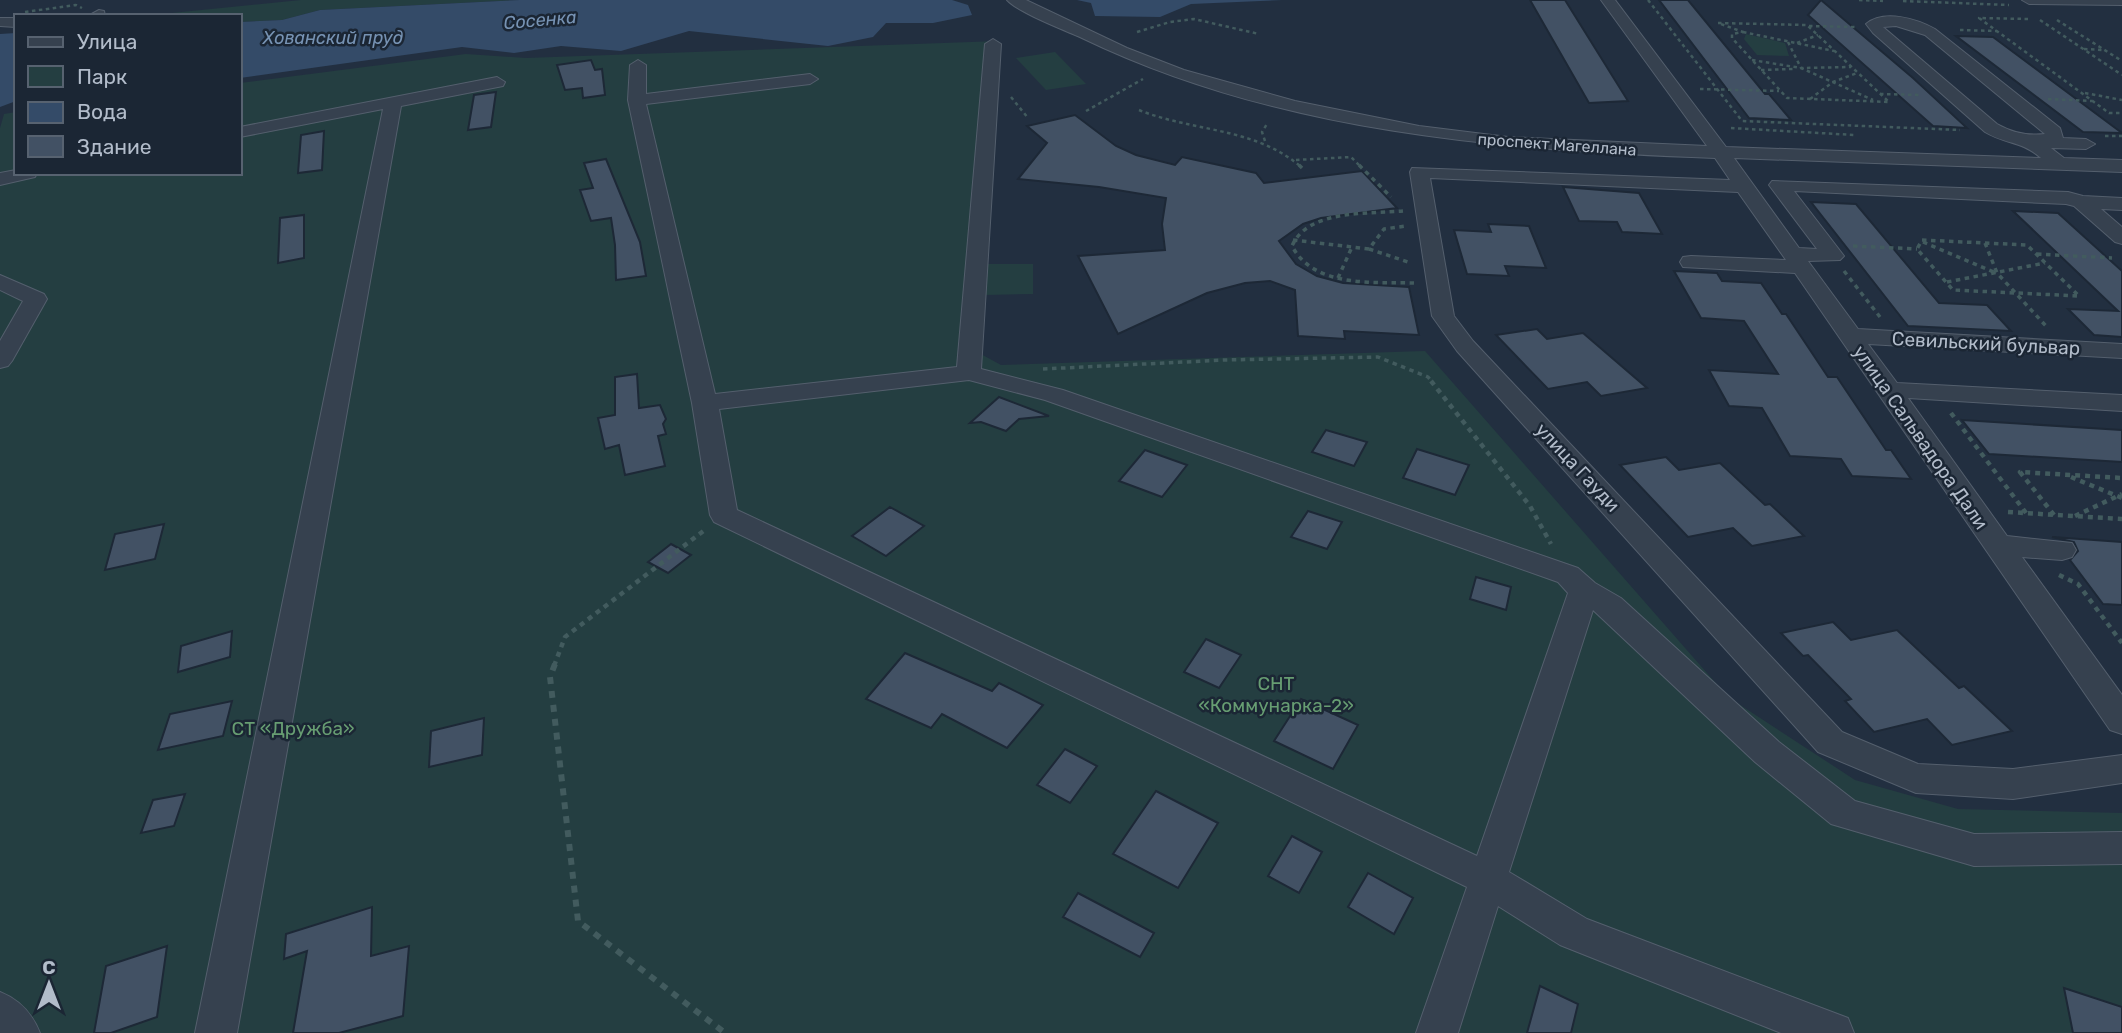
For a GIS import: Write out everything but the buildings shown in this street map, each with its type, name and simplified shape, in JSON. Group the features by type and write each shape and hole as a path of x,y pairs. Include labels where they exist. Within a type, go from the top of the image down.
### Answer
{"street":[{"name":"проспект Магеллана","path":"1014,0 1121,51 1178,73 1292,106 1414,150 1550,145 2122,166"},
{"name":"улица Сальвадора Дали","path":"1608,0 1721,153 2122,721"},
{"path":"2024,2 2119,4"},
{"path":"2032,141 2054,139 2054,134 1930,32 1917,25 1901,22 1874,24 1993,136 2032,141 2086,144"},
{"path":"969,373 993,44"},
{"path":"638,65 637,100 705,402 724,515 1489,880 1574,932 1833,1033"},
{"path":"637,100 810,79"},
{"path":"242,132 497,82"},
{"path":"216,1033 393,103"},
{"path":"2032,141 2058,163"},
{"path":"1414,150 1744,186"},
{"name":"улица Гауди","path":"1414,150 1426,216 1425,273 1443,316 1465,346 1830,742 1916,778 2013,784 2122,769"},
{"path":"0,179 19,175"},
{"path":"1691,262 1797,261 1829,250 1779,185 2068,198 2081,202 2122,204"},
{"path":"2081,202 2119,248"},
{"path":"0,282 36,299 0,360"},
{"name":"Севильский бульвар","path":"1850,336 2122,351"},
{"path":"705,402 969,373 1054,395 1576,583 1611,606 1767,752 1844,813 1974,850 2122,848"},
{"path":"1888,390 2122,402"},
{"path":"1998,545 2054,559"},
{"path":"1437,1033 1489,880 1576,583"},
{"path":"0,1012 19,1033"}],"path":[{"path":"1648,0 1742,121 1993,136"},
{"path":"1859,0 1882,1"},
{"path":"1896,1 2024,2"},
{"path":"37,14 76,5 95,14"},
{"path":"2122,61 2060,20 1979,18 2109,113 2122,111"},
{"path":"1137,32 1170,22 1194,19 1259,34"},
{"path":"2040,20 2122,75"},
{"path":"1743,32 1731,35 1787,99 1889,102 1807,25 1718,23 1743,32 1834,51"},
{"path":"1759,24 1770,31 1766,36"},
{"path":"1797,43 1818,35"},
{"path":"1788,41 1801,68"},
{"path":"2083,49 2104,50"},
{"path":"1752,60 1801,68 1877,102"},
{"path":"1761,70 1852,67"},
{"path":"1809,99 1833,82 1858,73"},
{"path":"1086,111 1141,80"},
{"path":"1709,99 1700,89 1780,91"},
{"path":"2081,92 2122,100"},
{"path":"1139,110 1161,121 1265,141 1302,167"},
{"path":"1724,120 1732,130 1854,135"},
{"path":"1265,141 1262,132 1267,124"},
{"path":"2054,134 2122,136"},
{"path":"1295,160 1351,157 1391,197"},
{"path":"1425,273 1338,278 1314,271 1300,261 1293,251 1293,240 1304,228 1320,221 1426,216"},
{"path":"1369,249 1384,229 1426,216"},
{"path":"1293,240 1369,249 1425,273"},
{"path":"1829,250 1917,249 1953,289 2079,296 2027,245 1922,241"},
{"path":"1917,249 1922,241"},
{"path":"1922,241 1997,273"},
{"path":"1985,243 1997,273 2066,348"},
{"path":"1338,278 1352,247"},
{"path":"2036,254 2119,248"},
{"path":"1829,250 1897,339"},
{"path":"1947,283 2046,263"},
{"path":"1036,369 1225,360 1378,357 1428,377 1530,506 1576,583"},
{"path":"1934,392 2026,513"},
{"path":"2054,515 2020,472 2122,478"},
{"path":"2065,475 2120,496"},
{"path":"2074,516 2120,496"},
{"path":"2003,512 2122,520"},
{"path":"724,515 565,638 550,677 578,921 725,1033"},
{"path":"2054,559 2078,584 2122,642"}],"green space":[{"path":"301,0 520,0 320,10 282,20 242,22 242,14 162,14"},
{"path":"1746,34 1785,43 1789,56 1757,55 1744,39"},
{"name":"СНТ «Коммунарка-2»","path":"999,41 979,353 1001,365 1425,351 1728,697 1855,780 1958,809 2122,813 2122,1033 0,1033 0,128 4,114 14,112 14,175 242,175 242,83 466,54 526,58"},
{"path":"1055,52 1086,84 1046,90 1016,58"},
{"path":"987,264 1033,264 1033,294 985,295"}],"water":[{"name":"Хованский пруд","path":"520,0 952,0 968,5 972,15 933,23 886,23 873,37 828,46 689,31 621,51 561,46 514,53 462,47 242,78 242,22 282,20 320,10"},
{"path":"1077,0 1282,0 1191,4 1160,17 1095,16 1091,3"},
{"path":"14,33 14,102 0,107 0,34"}],"water label":[{"name":"Сосенка","path":"540,20"}],"park label":[{"name":"СТ «Дружба»","path":"293,728"}]}
